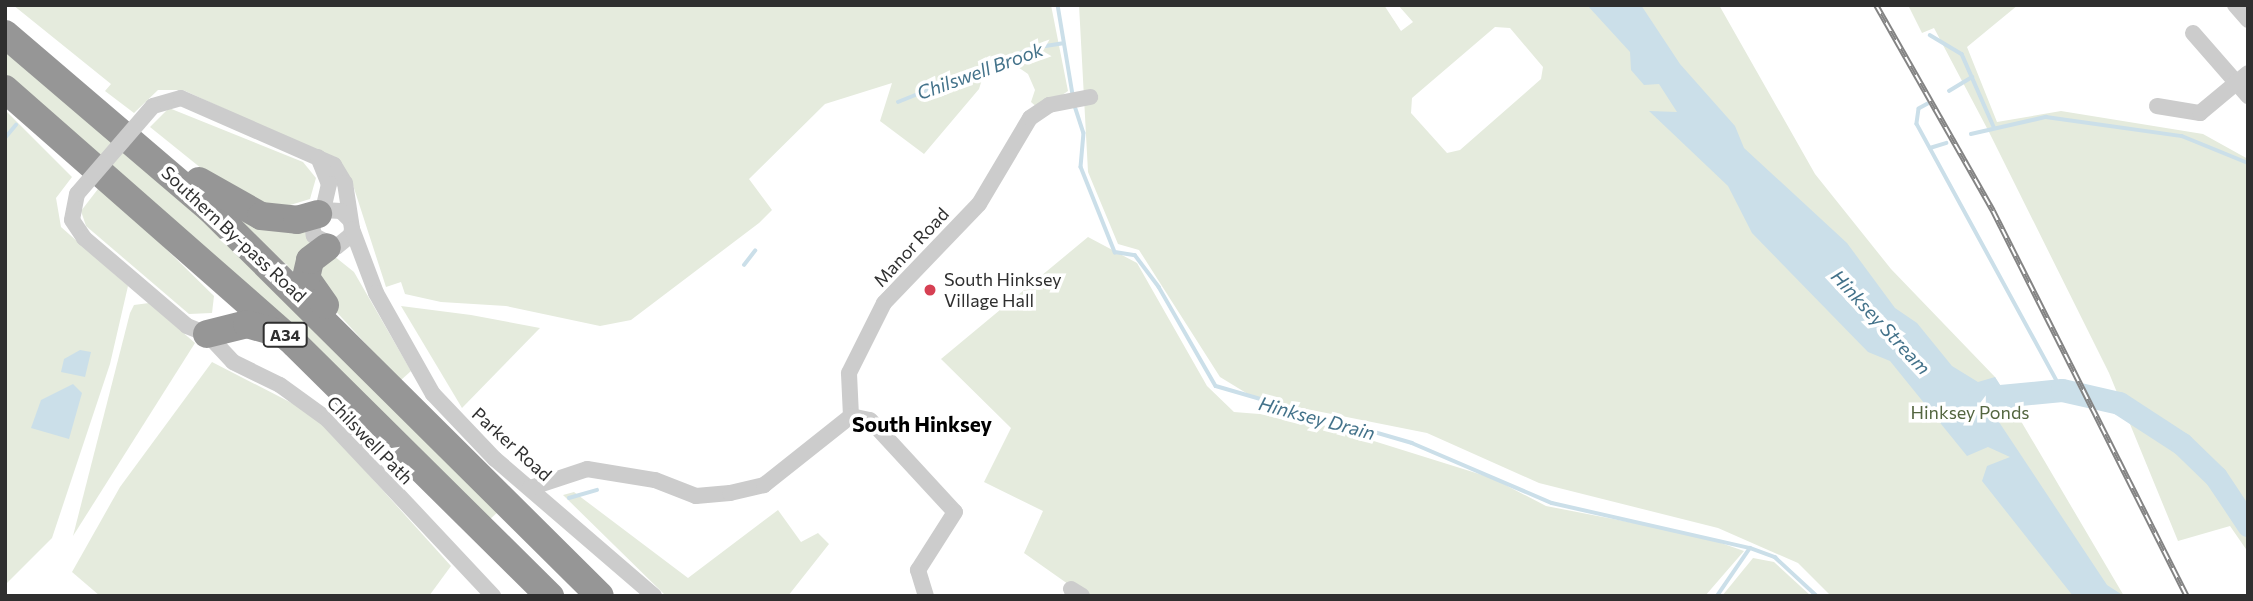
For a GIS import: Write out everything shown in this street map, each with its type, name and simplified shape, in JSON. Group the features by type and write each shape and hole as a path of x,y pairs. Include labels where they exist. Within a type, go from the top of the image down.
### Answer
{"highway":[{"name":"Southern By-pass Road","path":"5,34 107,118 373,370 600,596"},
{"name":"A34","path":"5,89 214,269 295,344 550,596"},
{"path":"107,118 247,210 280,221 320,212"},
{"path":"332,247 310,260 309,287 373,370"},
{"path":"207,334 227,305 214,269"},
{"path":"207,334 258,324 295,344"}],"street":[{"path":"2235,5 2248,20"},
{"path":"2193,33 2242,78 2248,96"},
{"path":"2157,106 2200,113 2242,78"},
{"name":"Parker Road","path":"77,194 153,106 181,98 318,158 342,173 351,225 376,293 433,394 530,488 654,596"},
{"name":"Manor Road","path":"851,416 849,373 884,303 979,204 1030,118 1079,98"},
{"path":"318,158 329,184 320,212 314,236 332,247 351,225 341,211 320,212"},
{"name":"Chilswell Path","path":"77,194 72,220 84,238 187,326 207,334 233,362 280,385 327,419 460,564 493,596"},
{"name":"Parker Road","path":"332,247 376,293"},
{"path":"530,488 587,469 655,480 696,496 730,493 764,485 851,416 870,419 955,512 918,570 926,596"}],"green space":[{"path":"13,5 1051,5 1068,91 1040,110 1031,102 1035,90 1028,74 1015,65 995,67 984,73 979,89 924,154 880,121 892,83 825,104 749,179 772,210 759,223 631,320 600,326 506,306 441,302 405,294 401,282 386,287 351,179 337,160 183,90 158,90 134,113 105,91 111,84"},
{"path":"1079,5 1384,5 1401,31 1413,22 1398,5 1719,5 1815,174 1891,269 1995,377 2124,596 1831,596 1798,563 1718,528 1539,483 1427,433 1256,399 1220,377 1139,250 1118,244 1088,172","holes":["1495,27 1510,28 1543,67 1541,79 1460,150 1447,153 1411,113 1412,98"]},
{"path":"1908,5 2018,5 1967,47 1997,122 2061,111 2203,134 2248,159 2248,552 2230,526 2178,541 2109,373 1989,132 1934,28 1922,33"},
{"path":"5,46 204,216 500,510 488,521 5,79"},
{"path":"169,108 303,162 316,178 310,199 277,209 222,185 150,127"},
{"path":"5,110 72,177 56,198 61,227 128,286 110,364 52,538 5,585"},
{"path":"101,185 214,296 212,313 189,314 86,226 81,211"},
{"path":"219,202 306,224 312,244 295,273"},
{"path":"1088,237 1137,263 1207,386 1234,412 1297,417 1492,478 1546,506 1701,536 1744,551 1705,596 1085,596 1024,553 1043,511 984,482 1011,428 941,359"},
{"path":"334,256 354,272 411,371 400,381 319,293 313,269"},
{"path":"149,303 195,343 73,536 130,313 134,305"},
{"path":"401,306 471,315 540,328 462,408"},
{"path":"212,362 315,415 451,566 429,596 100,596 72,572 120,487"},
{"path":"574,492 688,578 778,510 801,542 818,533 829,544 788,596 666,596 563,495"},
{"path":"1753,558 1774,562 1811,596 1722,596"}],"water":[{"name":"Hinksey Ponds","path":"1587,5 1641,5 1680,64 1735,126 1744,148 1847,243 1895,308 1917,323 1952,366 1978,382 1995,377 2019,414 1999,422 2107,585 2124,596 2073,596 1982,481 1987,466 2010,457 1988,447 1967,456 1890,361 1868,352 1752,233 1728,186 1649,111 1677,112 1659,84 1644,85 1631,70 1630,52"},
{"path":"80,350 91,352 85,377 61,372 64,359"},
{"path":"73,384 82,393 69,439 31,428 41,400"}],"waterway":[{"name":"Hinksey Drain","path":"1058,5 1073,95"},
{"path":"1930,35 1962,54 1994,127"},
{"name":"Chilswell Brook","path":"898,102 1033,48 1063,43"},
{"path":"1949,91 1972,77"},
{"path":"1928,104 1919,109 1917,124 2062,390"},
{"name":"Hinksey Drain","path":"1075,106 1084,133 1081,167 1115,252 1135,255 1159,287 1216,386 1412,443 1552,503 1750,548 1775,557 1817,596"},
{"path":"1971,134 2046,117 2182,136 2248,163"},
{"path":"5,138 16,125"},
{"path":"1930,148 1946,143"},
{"name":"Chilswell Brook","path":"744,265 755,251"},
{"name":"Hinksey Stream","path":"1979,398 2062,390 2119,403 2182,444 2216,477 2248,525"},
{"name":"Chilswell Brook","path":"569,498 597,490"},
{"path":"1717,596 1750,548"}],"railway":[{"path":"1876,5 1993,211 2187,596"}],"place":[{"name":"South Hinksey Village Hall","path":"930,290"}],"district":[{"name":"South Hinksey","path":"922,424"}]}
